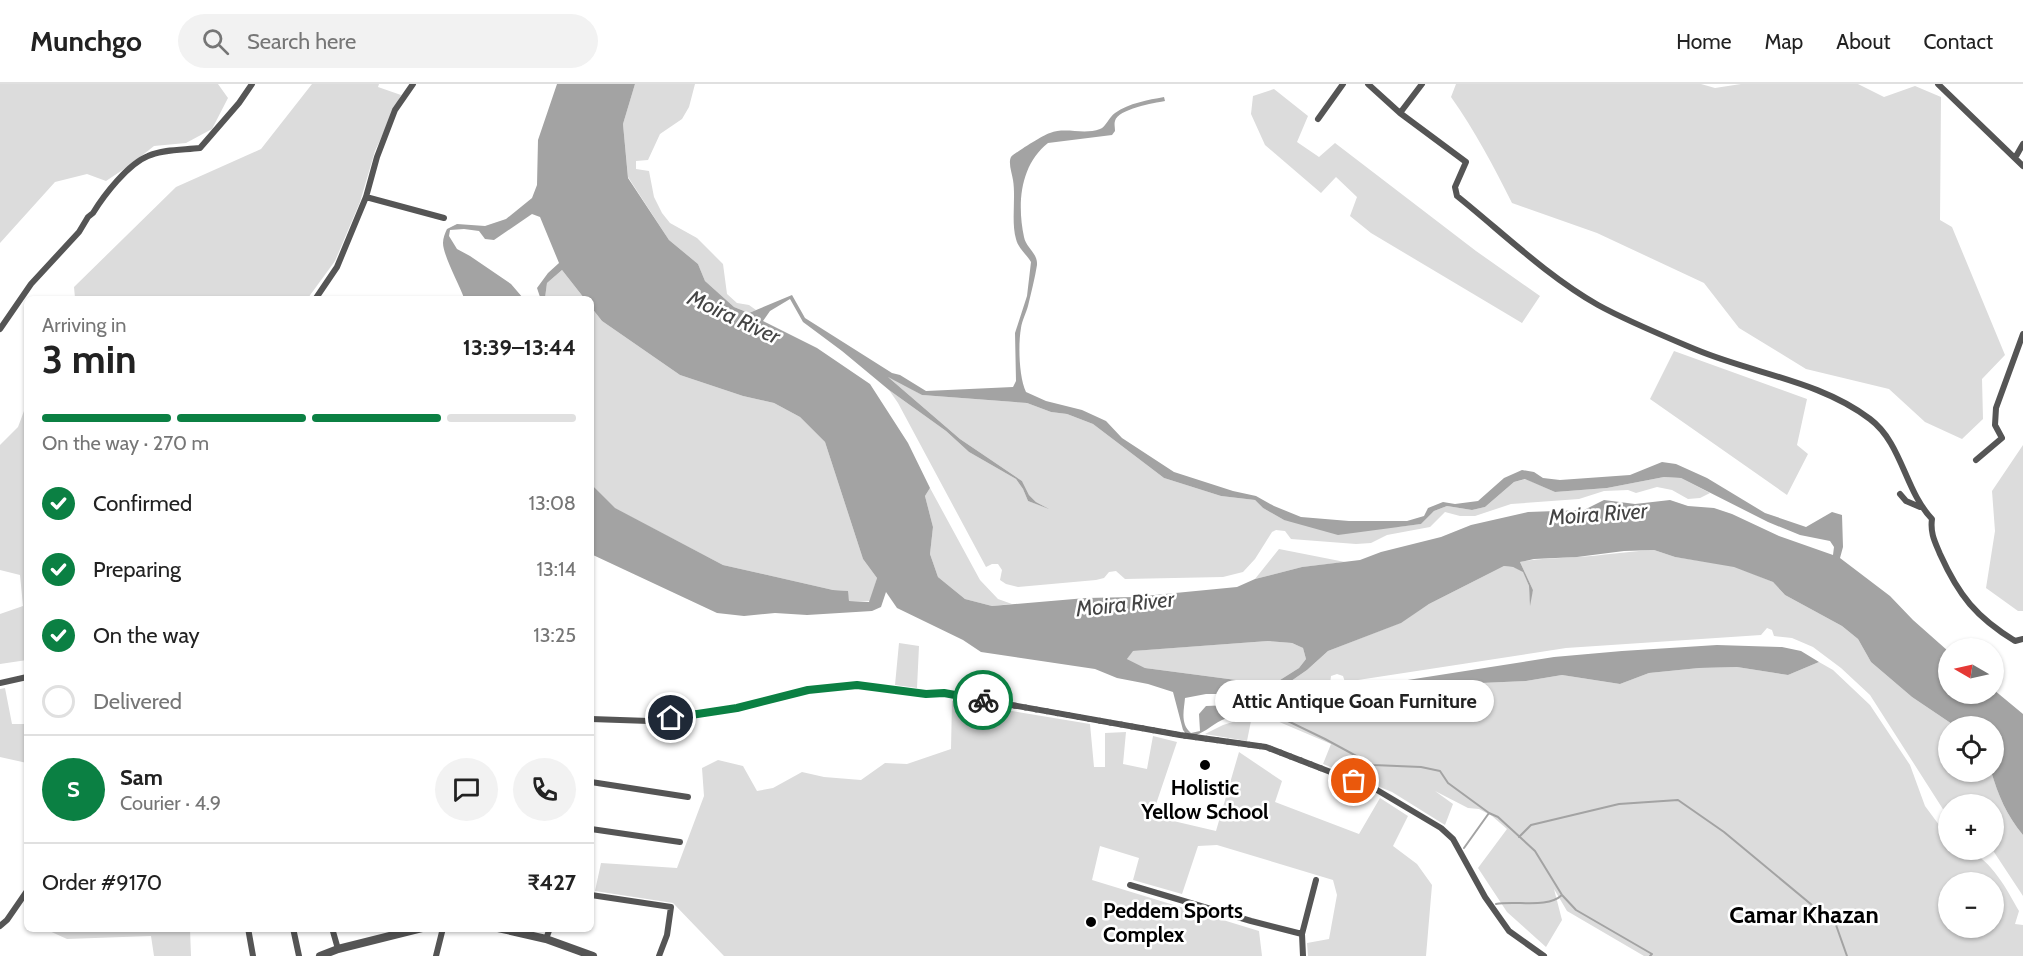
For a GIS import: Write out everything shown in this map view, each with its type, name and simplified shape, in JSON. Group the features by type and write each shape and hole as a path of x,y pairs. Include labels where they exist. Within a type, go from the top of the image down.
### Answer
{"street":[{"path":"0,329 31,284 79,232 88,216 93,213 117,180 146,156 160,152 200,148 239,103 252,84"},
{"path":"317,296 337,267 366,197 377,157 395,110 412,84"},
{"path":"1318,119 1343,84"},
{"path":"1368,84 1400,113 1466,162 1455,187 1457,196 1562,282 1599,306 1679,342 1843,401 1873,421 1891,445 1921,507 1932,519 1930,532 1965,600 1990,626 2015,641 2023,639"},
{"path":"1400,113 1422,84"},
{"path":"1938,84 2023,166"},
{"path":"2015,158 2023,144"},
{"path":"366,197 444,218"},
{"path":"1976,460 2002,438 1995,425 1996,408 2023,334"},
{"path":"1900,494 1906,501 1921,507"},
{"path":"0,683 24,678"},
{"path":"594,719 649,721 737,708 808,690 857,685 926,694 944,693 1180,735 1266,747 1377,790 1441,828 1453,839 1485,897 1509,931 1541,955"},
{"path":"594,782 688,797"},
{"path":"594,829 680,842"},
{"path":"1304,956 1302,934 1316,880"},
{"path":"1130,885 1302,934"},
{"path":"0,926 7,920 24,895"},
{"path":"594,895 671,907 667,935 659,956"},
{"path":"249,932 253,956"},
{"path":"294,932 299,956"},
{"path":"333,932 338,949"},
{"path":"320,956 338,949 406,932"},
{"path":"436,956 442,932"},
{"path":"515,932 546,939 593,956"},
{"path":"546,939 549,932"}],"shaded area":[{"path":"0,84 218,84 228,98 212,129 186,143 154,146 106,181 87,174 55,182 0,243"},
{"path":"312,84 379,84 378,87 401,95 375,151 360,202 335,261 309,296 75,296 74,287 176,187 261,149"},
{"path":"635,84 695,84 689,107 682,119 660,134 648,160 636,161 636,169 649,171 654,197 670,223 697,238 723,264 727,294 737,303 749,305 756,310 749,313 734,307 705,281 698,264 669,240 628,177 623,124"},
{"path":"1456,84 1701,84 1715,88 1741,84 1858,84 1884,97 1915,86 1941,97 1940,220 1952,227 2005,355 1982,379 1983,419 1962,439 1925,422 1889,389 1806,369 1739,328 1704,283 1597,233 1512,203 1484,149 1451,97"},
{"path":"1274,89 1308,116 1297,142 1319,157 1335,143 1476,251 1540,296 1522,323 1371,233 1350,216 1357,197 1336,177 1321,193 1265,145 1251,114 1253,96"},
{"path":"562,270 582,296 545,296 547,283"},
{"path":"594,311 602,321 680,375 743,396 774,403 800,417 825,442 863,559 877,578 870,601 849,601 847,591 833,590 723,565 614,508 594,487"},
{"path":"1674,351 1807,399 1797,445 1808,454 1787,495 1650,399"},
{"path":"888,377 922,395 1027,403 1051,412 1067,414 1093,424 1164,478 1221,496 1255,500 1263,508 1284,520 1397,527 1421,524 1434,511 1447,506 1472,510 1485,507 1514,482 1526,479 1555,492 1607,488 1664,477 1681,478 1710,493 1700,498 1688,499 1672,490 1657,487 1636,493 1628,490 1604,491 1579,499 1511,504 1475,516 1460,516 1445,512 1430,527 1387,535 1371,543 1291,539 1285,531 1276,530 1272,532 1255,559 1243,572 1223,577 1125,579 1116,571 1109,572 1104,578 1096,580 1018,587 1000,580 1002,570 998,564 986,567 889,390 946,431 969,452 1016,479 1028,501 1047,508 1029,495 1022,481 960,439"},
{"path":"24,411 24,660 0,664 0,614 23,606 20,575 0,570 0,445 18,427"},
{"path":"2023,445 2023,611 2018,611 1986,588 1995,531 1992,491"},
{"path":"930,488 980,580 998,599 1012,604 992,606 965,599 938,577 930,554 933,527 925,496"},
{"path":"1279,549 1345,562 1302,567 1255,579"},
{"path":"1654,550 1675,557 1734,566 1773,582 1785,595 1842,626 1858,639 1871,662 1912,697 1940,716 1938,716 1938,782 1995,782 1999,794 1938,794 1938,801 1870,695 1841,668 1813,647 1792,638 1774,636 1772,630 1767,628 1761,635 1566,648 1345,682 1343,676 1337,674 1331,676 1330,684 1281,688 1307,670 1328,651 1400,623 1429,604 1504,566 1523,571 1529,586 1530,600 1533,590 1520,562"},
{"path":"1268,641 1292,643 1303,648 1306,659 1299,668 1280,680 1259,683 1145,668 1127,659 1132,651"},
{"path":"899,643 919,646 917,688 895,685"},
{"path":"1819,662 1833,670 1870,705 1910,765 1925,806 1938,824 1938,860 1983,860 1994,872 1938,872 1938,938 2004,938 2004,886 2019,911 2015,924 2023,925 2023,956 1644,956 1567,911 1554,889 1562,920 1546,947 1507,912 1478,868 1507,829 1492,816 1479,809 1468,808 1435,791 1453,804 1445,825 1392,792 1323,764 1331,744 1270,718 1276,707 1343,705 1359,697 1459,684 1526,681 1562,675 1620,684 1649,673 1737,667 1788,675"},
{"path":"5,688 12,724 24,724 24,762 0,757 0,689"},
{"path":"952,701 1090,724 1094,767 1105,767 1105,733 1126,732 1123,764 1147,769 1153,736 1177,742 1152,816 1216,831 1239,752 1282,781 1275,802 1359,834 1380,798 1408,816 1393,846 1417,864 1432,885 1426,956 1308,956 1307,943 1329,939 1337,895 1333,880 1217,845 1198,846 1182,894 1133,880 1139,858 1100,846 1092,880 1259,931 1262,956 724,956 673,903 595,891 601,863 677,868 704,796 702,768 718,760 743,766 757,791 773,788 802,772 824,777 861,780 885,763 907,764 951,749"},
{"path":"1252,716 1247,741 1205,734 1223,725"},
{"path":"2004,805 2023,835 2023,896 1999,860 2004,860"},
{"path":"52,932 190,932 191,956 154,956 151,936 67,939"}],"water":[{"name":"Moira River","path":"557,84 635,84 623,124 628,178 669,240 698,264 705,281 734,307 749,313 792,295 805,318 892,373 900,375 926,391 1013,387 1016,381 1015,333 1027,296 1031,262 1016,239 1011,157 1050,133 1094,131 1104,126 1113,115 1126,107 1164,97 1165,101 1137,107 1123,113 1115,121 1115,131 1112,135 1048,143 1031,162 1021,199 1024,237 1037,261 1020,335 1019,352 1026,392 1046,401 1082,410 1106,421 1122,438 1174,472 1256,496 1301,517 1349,521 1407,521 1424,516 1428,508 1443,502 1455,504 1478,501 1504,478 1522,470 1534,472 1543,478 1560,480 1630,475 1662,462 1676,464 1707,478 1765,513 1806,527 1832,512 1842,515 1843,547 1840,558 1890,596 1938,642 1938,704 2004,704 2004,698 2023,714 2023,835 2004,805 2004,794 1999,794 1995,782 2004,782 2004,716 1940,716 1912,697 1871,662 1858,639 1842,626 1785,595 1773,582 1734,567 1675,557 1654,550 1520,562 1533,590 1530,606 1529,586 1523,572 1504,566 1429,604 1401,623 1328,651 1307,670 1281,688 1242,694 1206,694 1185,698 1185,725 1191,733 1200,731 1199,714 1206,706 1254,704 1554,657 1717,645 1782,647 1801,651 1819,662 1788,675 1737,667 1699,668 1649,673 1620,684 1562,675 1526,681 1459,684 1359,697 1343,705 1276,707 1270,718 1252,715 1234,716 1222,720 1201,733 1187,735 1183,730 1173,692 1117,678 1095,669 981,652 963,640 897,608 886,592 881,607 872,611 744,616 717,613 594,555 594,487 615,508 723,565 833,590 848,591 849,601 869,602 877,578 863,559 825,442 800,417 774,403 743,396 680,375 602,321 594,311 594,296 582,296 562,270 547,283 545,296 540,296 537,288 559,263 540,217 532,214 494,240 485,239 479,231 450,230 449,236 457,249 511,284 521,296 463,296 444,248 443,239 447,229 457,224 485,226 506,219 532,198 537,185 538,140","holes":["790,299 803,322 889,390 946,431 969,452 1016,479 1028,501 1049,509 1029,495 1022,481 960,439 888,377 922,395 1027,403 1051,412 1067,414 1093,424 1164,478 1221,496 1255,500 1263,508 1284,520 1338,535 1421,524 1434,511 1447,506 1472,510 1485,507 1514,482 1525,479 1555,492 1607,488 1664,477 1681,478 1768,522 1800,535 1830,541 1834,547 1833,555 1779,536 1714,508 1688,506 1670,500 1635,504 1604,500 1584,510 1528,512 1471,525 1441,537 1381,552 1360,560 1302,567 1255,579 1237,587 1134,597 1086,598 992,606 965,599 938,577 930,554 933,527 925,496 930,488 908,443 870,384 817,348 763,321 770,311","1268,641 1292,643 1303,648 1306,659 1299,668 1280,680 1259,683 1145,668 1127,659 1133,651"]}],"waterway":[{"path":"1269,712 1373,765 1421,767 1440,771 1448,783 1498,817 1535,851 1562,895 1576,910 1652,954 1650,956"},
{"path":"1519,837 1531,825 1619,804 1678,800 1724,832 1836,925 1847,956"},
{"path":"1464,848 1489,813"},
{"path":"1496,904 1548,902 1562,895"}],"way so far":[{"path":"983,700 1180,735 1266,747 1354,781"}],"place":[{"name":"Holistic Yellow School","path":"1205,765"},
{"name":"Attic Antique Goan Furniture","path":"1354,781"},
{"name":"Peddem Sports Complex","path":"1091,922"}],"district":[{"name":"Camar Khazan","path":"1804,914"}],"route":[{"path":"671,718 737,708 808,690 857,685 926,694 944,693 983,700"}]}
